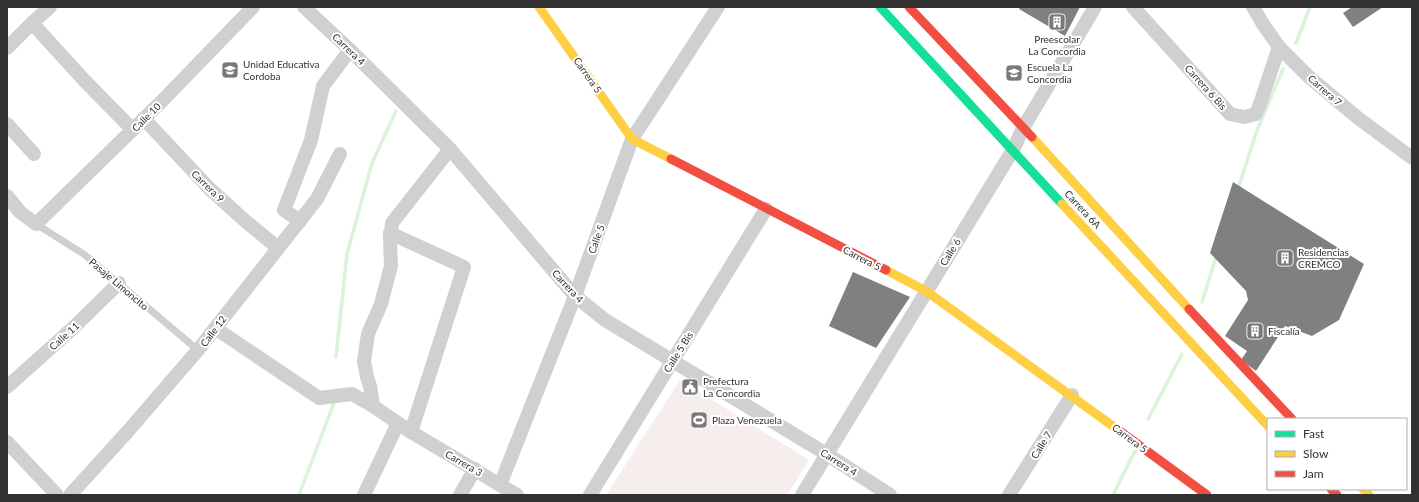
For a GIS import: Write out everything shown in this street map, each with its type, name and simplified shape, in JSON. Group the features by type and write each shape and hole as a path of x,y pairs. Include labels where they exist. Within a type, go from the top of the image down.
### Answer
{"street":[{"path":"7,48 50,7"},
{"name":"Calle 10","path":"36,224 134,130 253,7"},
{"name":"Carrera 4","path":"304,7 450,148 575,296 605,320 672,362 828,455 890,495"},
{"name":"Carrera 5","path":"539,7 632,138 926,291 1072,395 1207,495"},
{"name":"Calle 5","path":"500,485 575,296 632,138 718,7"},
{"name":"Carrera 6A","path":"880,7 1267,425"},
{"name":"Carrera 6A","path":"909,7 1291,418"},
{"name":"Calle 6","path":"802,495 828,455 926,291 1013,150 1023,128 1095,7"},
{"name":"Carrera 6 Bis","path":"1132,7 1230,114 1244,117 1256,114 1279,47"},
{"name":"Carrera 7","path":"1253,7 1279,47 1309,77 1358,118 1412,158"},
{"path":"32,23 83,79 134,130"},
{"path":"300,221 284,210 311,140 323,86 350,50"},
{"name":"Carrera 9","path":"144,119 210,189 278,248"},
{"path":"7,124 34,154"},
{"path":"373,406 370,386 366,377 364,360 368,334 380,304 390,266 390,233 392,222 450,148"},
{"name":"Calle 12","path":"70,495 129,430 198,350 317,199 340,154"},
{"path":"7,196 20,212 36,224"},
{"name":"Calle 5 Bis","path":"590,495 766,209"},
{"path":"390,233 464,267 411,432"},
{"name":"Calle 11","path":"7,387 74,327 119,283"},
{"name":"Carrera 3","path":"215,328 319,398 352,394 373,406 411,432 517,495"},
{"name":"Calle 7","path":"1009,495 1072,395"},
{"path":"364,495 398,423"},
{"path":"7,442 57,495"},
{"path":"460,495 475,469"}],"lane":[{"name":"Pasaje Limoncito","path":"36,224 85,256 198,350"}],"shaded area":[{"name":"Plaza Venezuela","path":"680,380 809,460 787,495 606,495"}],"building":[{"name":"Preescolar La Concordia","path":"1020,7 1080,7 1065,36 1019,9"},
{"path":"1352,7 1383,7 1353,27 1343,13"},
{"name":"Residencias CREMCO","path":"1233,182 1364,264 1339,320 1312,336 1285,326 1256,371 1241,360 1247,351 1225,336 1248,300 1246,291 1210,253"},
{"path":"853,272 910,297 876,348 829,326"}],"waterway":[{"path":"1296,43 1310,7"},
{"path":"1238,189 1256,133 1283,69"},
{"path":"336,357 347,254 372,163 396,111"},
{"path":"1202,302 1217,254"},
{"path":"1148,419 1182,354"},
{"path":"299,495 335,400"},
{"path":"1113,495 1136,449"}],"traffic: fast":[{"path":"880,7 1062,204"}],"traffic: slow":[{"path":"539,7 632,139 671,159"},
{"path":"1032,137 1189,309"},
{"path":"1062,204 1267,425"},
{"path":"886,270 926,291 1121,432"},
{"path":"1364,490 1369,495"}],"traffic: jam":[{"path":"909,7 1032,137"},
{"path":"671,159 886,270"},
{"path":"1189,309 1291,418"},
{"path":"1121,432 1207,495"},
{"path":"1332,490 1337,495"}],"place":[{"name":"Preescolar La Concordia","path":"1057,22"},
{"name":"Unidad Educativa Cordoba","path":"230,70"},
{"name":"Escuela La Concordia","path":"1014,73"},
{"name":"Residencias CREMCO","path":"1285,258"},
{"name":"Fiscalía","path":"1255,331"},
{"name":"Prefectura La Concordia","path":"690,387"},
{"name":"Plaza Venezuela","path":"699,420"}]}
